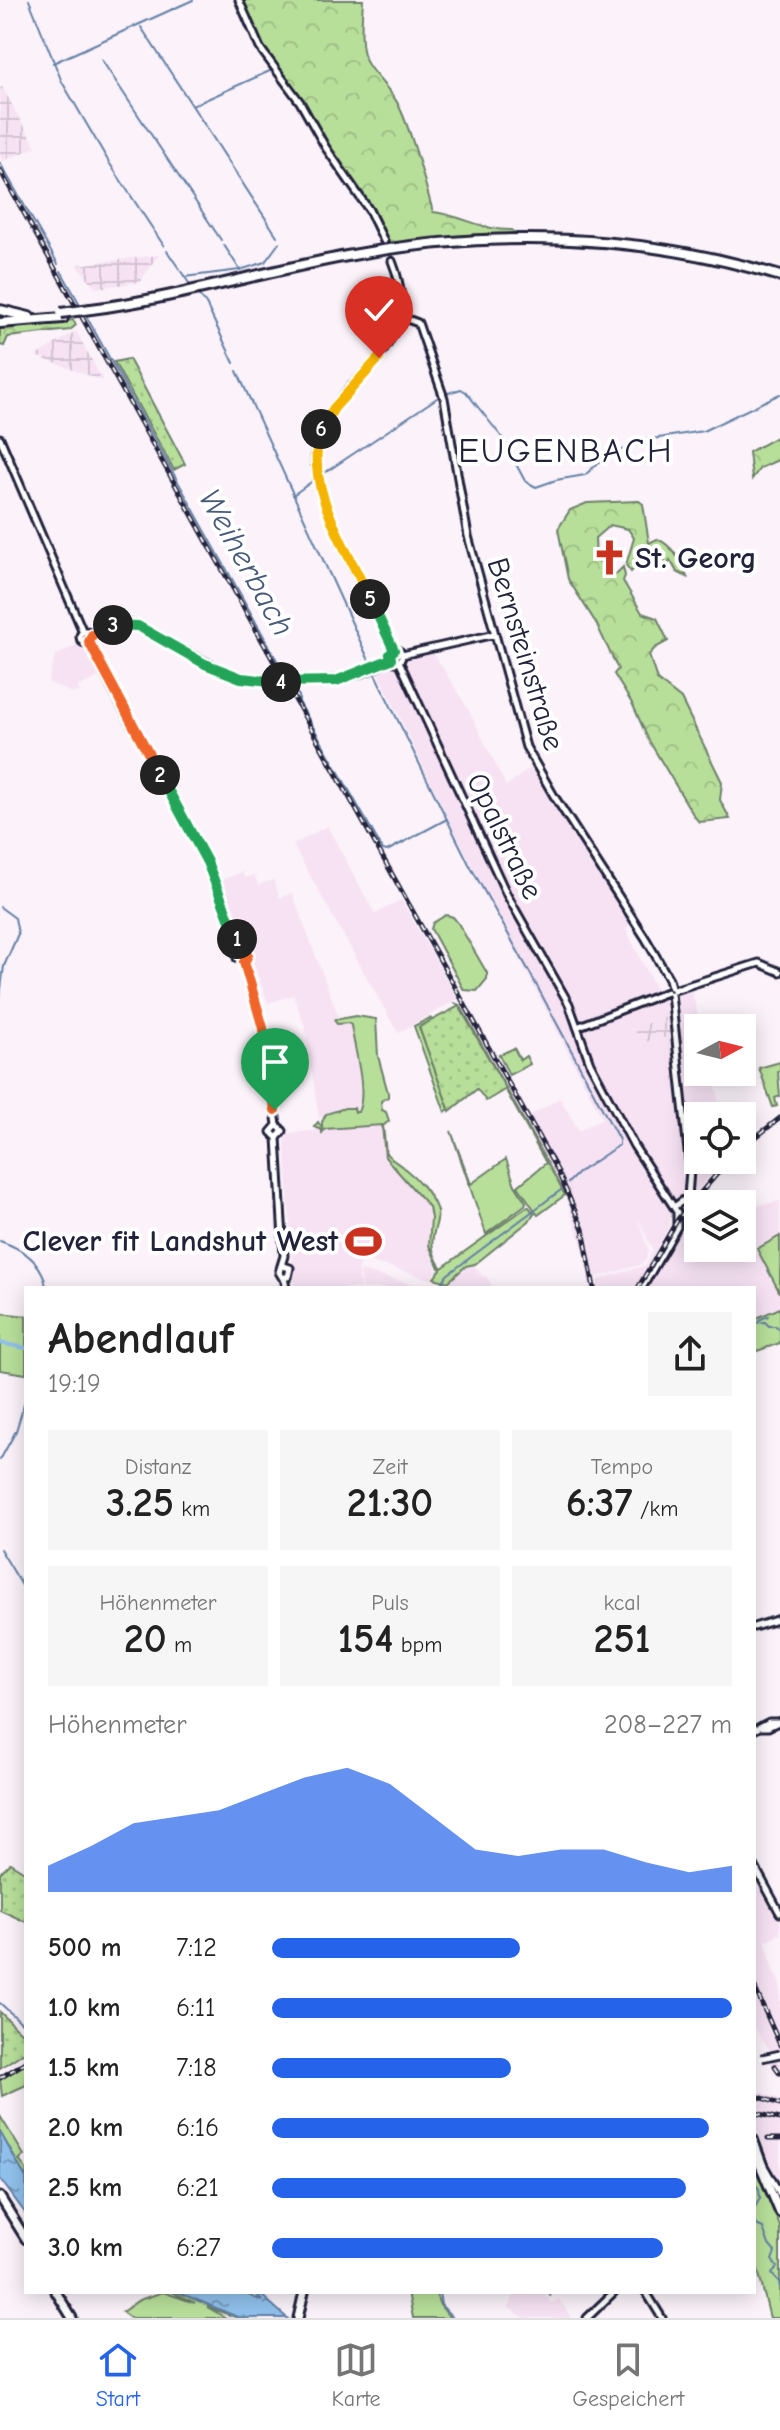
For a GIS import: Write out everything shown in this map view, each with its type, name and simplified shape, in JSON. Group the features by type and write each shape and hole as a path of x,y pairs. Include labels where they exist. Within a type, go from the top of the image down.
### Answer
{"highway":[{"path":"0,321 92,312 189,294 364,253 426,244 504,239 633,246 698,256 780,279"},
{"path":"0,310 29,317"},
{"path":"0,321 62,316"}],"main road":[{"path":"756,2156 780,2213"},
{"path":"0,2197 24,2236"},
{"path":"59,2294 74,2318"},
{"path":"298,2318 304,2294"}],"street":[{"path":"239,0 260,48 300,102 334,161 369,210 384,241"},
{"path":"392,261 400,287 399,316 387,347 326,419 315,456 318,481 326,505 394,650"},
{"name":"Bernsteinstraße","path":"399,316 418,323 433,361 446,409 468,536 526,747 646,939 669,979 671,990"},
{"path":"0,438 83,632 81,639 89,642 200,848 220,891 241,951 248,955 244,962 263,1028 277,1125 283,1131 277,1138 285,1266 279,1272 286,1277 286,1286"},
{"path":"89,642 92,635 116,624 132,624 229,674 241,678 296,682 336,681 391,659 495,634"},
{"path":"83,632 92,635"},
{"path":"394,650 401,651 401,658"},
{"path":"391,659 390,654 394,650"},
{"name":"Opalstraße","path":"401,658 507,895 569,1004 585,1055 634,1146 674,1207"},
{"path":"577,1027 671,990 759,963 780,972"},
{"path":"643,1286 677,1227 674,1207 688,1197 690,1170 672,1023 671,990"},
{"path":"756,1626 780,1619"},
{"path":"756,1729 769,1722 778,1722"},
{"path":"756,1869 780,1913"},
{"path":"756,2059 780,2054"},
{"path":"756,2143 779,2192 776,2203"},
{"path":"587,2318 612,2294"},
{"path":"647,2294 662,2318"}],"shaded area":[{"path":"2,87 36,147 3,161 0,156"},
{"path":"159,255 140,282 96,288 77,265"},
{"path":"76,331 103,381 36,356"},
{"path":"80,643 85,645 101,676 78,687 80,692 72,693 48,682 55,656"},
{"path":"433,652 468,709 506,786 534,765 630,924 626,930 657,991 690,983 698,1014 684,1014 684,1086 716,1086 718,1102 684,1102 684,1174 711,1174 697,1190 684,1190 684,1203 671,1211 669,1226 637,1286 597,1286 598,1280 646,1265 653,1250 637,1217 648,1249 646,1260 640,1265 597,1277 596,1286 590,1286 583,1248 565,1195 460,1005 470,1007 530,1116 560,1098 579,1131 602,1118 452,827 377,670"},
{"path":"327,826 375,914 401,900 458,999 398,1033 293,845"},
{"path":"242,872 245,878 254,875 258,885 273,880 280,898 292,893 338,1015 354,1024 365,1107 360,1114 319,1118 305,1026 293,995 268,1003 222,880"},
{"path":"670,1016 672,1036 637,1044 635,1027"},
{"path":"382,1125 384,1158 421,1196 430,1214 428,1244 437,1270 431,1279 358,1258 360,1286 294,1286 285,1139 288,1134"},
{"path":"780,1201 780,1236 757,1250 780,1293 780,1307 756,1316 756,1286 645,1286 676,1232 684,1231 684,1262 756,1262 756,1206"},
{"path":"473,1264 492,1286 445,1286 445,1281"},
{"path":"360,1271 420,1286 362,1286"},
{"path":"756,1876 780,1919 780,1933 765,1940 780,1984 780,2075 771,2063 776,2059 756,2030"},
{"path":"756,2091 780,2099 780,2190 763,2155 758,2134"},
{"path":"514,2294 544,2294 552,2303 559,2299 571,2318 525,2318 509,2308"}],"green space":[{"path":"242,0 363,0 362,39 366,61 399,106 433,212 491,228 512,230 516,235 388,244 371,210 260,40"},
{"path":"73,320 76,325 70,330 8,337 4,346 0,345 0,328"},
{"path":"129,359 185,464 174,470 114,362"},
{"path":"780,435 780,459 760,468 752,479 749,452"},
{"path":"639,501 643,504 649,543 657,539 668,546 687,577 677,572 670,560 667,567 658,551 642,560 631,572 626,565 634,538 628,529 610,525 595,538 596,559 615,575 623,567 623,581 642,613 657,618 668,641 649,655 657,680 681,699 722,782 720,800 730,819 699,822 694,816 648,739 633,705 614,674 618,669 596,623 568,579 558,529 570,510 587,503"},
{"path":"446,915 458,923 487,973 487,979 477,991 464,990 431,929 433,923"},
{"path":"454,1003 460,1005 565,1195 538,1215 518,1186 546,1163 459,1006"},
{"path":"459,1006 506,1089 486,1101 477,1089 450,1111 419,1027"},
{"path":"356,1016 376,1019 378,1056 388,1093 388,1097 381,1101 382,1110 389,1121 383,1126 386,1153 418,1181 436,1208 437,1221 432,1240 439,1268 429,1245 429,1207 385,1157 382,1125 325,1129 322,1133 314,1127 318,1122 322,1128 326,1114 345,1108 354,1108 358,1112 362,1093 351,1025 337,1024 334,1020"},
{"path":"430,1018 432,1020 419,1027 449,1109 445,1112 414,1026"},
{"path":"514,1048 520,1060 526,1056 530,1064 509,1075 499,1055"},
{"path":"780,1062 780,1096 775,1098 777,1106 773,1107 759,1068"},
{"path":"451,1131 471,1184 506,1159 515,1185 526,1202 486,1234"},
{"path":"528,1206 534,1213 529,1221 475,1264 466,1266 448,1282 434,1278 442,1268"},
{"path":"780,1236 780,1293 757,1249"},
{"path":"780,1308 780,1343 756,1351 756,1318"},
{"path":"0,1313 24,1316 24,1374 0,1370"},
{"path":"10,1863 24,1872 24,1921 0,1910 0,1873"},
{"path":"0,2012 24,2035 24,2052 0,2068"},
{"path":"24,2063 24,2086 2,2096 0,2079"},
{"path":"0,2116 24,2155 19,2160 24,2166 24,2174 0,2132"},
{"path":"756,2162 780,2227 780,2318 770,2318 756,2262"},
{"path":"169,2294 195,2303 176,2294 183,2294 238,2318 207,2307 226,2318 130,2318 122,2312 139,2300"},
{"path":"408,2294 436,2294 450,2318 413,2318"}],"water":[{"path":"0,2132 24,2174 24,2211 0,2179"},
{"path":"183,2294 246,2294 262,2301 256,2294 260,2294 287,2318 240,2318"}],"waterway":[{"path":"29,0 62,82 110,164 164,246"},
{"path":"53,63 193,0"},
{"path":"141,27 277,236"},
{"path":"101,59 221,240"},
{"path":"194,105 272,70"},
{"name":"Weiherbach","path":"0,163 58,264"},
{"path":"184,277 240,270 265,262 279,243"},
{"path":"224,245 240,270"},
{"path":"167,251 191,286"},
{"name":"Weiherbach","path":"61,271 82,308"},
{"path":"198,294 206,304 234,363"},
{"name":"Weiherbach","path":"85,314 278,662 295,678 294,690 299,702 383,850 387,851 447,819"},
{"path":"237,371 371,665"},
{"path":"445,394 461,389 466,392 501,436 525,481 536,487 585,475 604,458 646,440 703,431 780,394"},
{"path":"320,476 440,396"},
{"path":"293,495 314,480"},
{"name":"Weiherbach","path":"374,672 469,864 619,1140 619,1145 568,1183"},
{"path":"0,907 15,918 18,934 4,966 0,996"},
{"name":"Weiherbach","path":"440,1286 447,1275 561,1190"},
{"path":"0,1241 31,1258 41,1271 46,1286"},
{"path":"759,1320 768,1316"},
{"path":"756,1323 765,1322 780,1330"},
{"path":"0,1343 24,1348"},
{"path":"0,1460 16,1431 24,1405"},
{"path":"0,1549 24,1589"},
{"path":"0,2003 24,2025"},
{"path":"756,2185 760,2198 756,2205"},
{"path":"756,2225 763,2228 775,2252 772,2260 777,2267 772,2274 780,2288"},
{"path":"439,2294 441,2305 453,2318"}],"railway":[{"path":"0,170 558,1172 583,1229 594,1286"},
{"path":"756,1137 780,1118"},
{"path":"639,1286 678,1219 717,1174"},
{"path":"756,1991 780,2045"},
{"path":"0,2078 24,2063"},
{"path":"775,2066 780,2073"},
{"path":"756,2096 780,2104"},
{"path":"756,2113 780,2119"},
{"path":"768,2139 780,2139"}],"place":[{"name":"St. Georg","path":"609,558"},
{"name":"Clever fit Landshut West","path":"364,1241"}],"district":[{"name":"EUGENBACH","path":"566,450"}],"route":[{"path":"275,1110 263,1028 244,962 248,960 248,955 241,951 220,891 200,848 89,642 92,635 106,627 132,624 229,674 284,682 336,681 370,670 391,659 390,654 394,650 326,505 315,461 318,439 326,419 379,358"}]}
